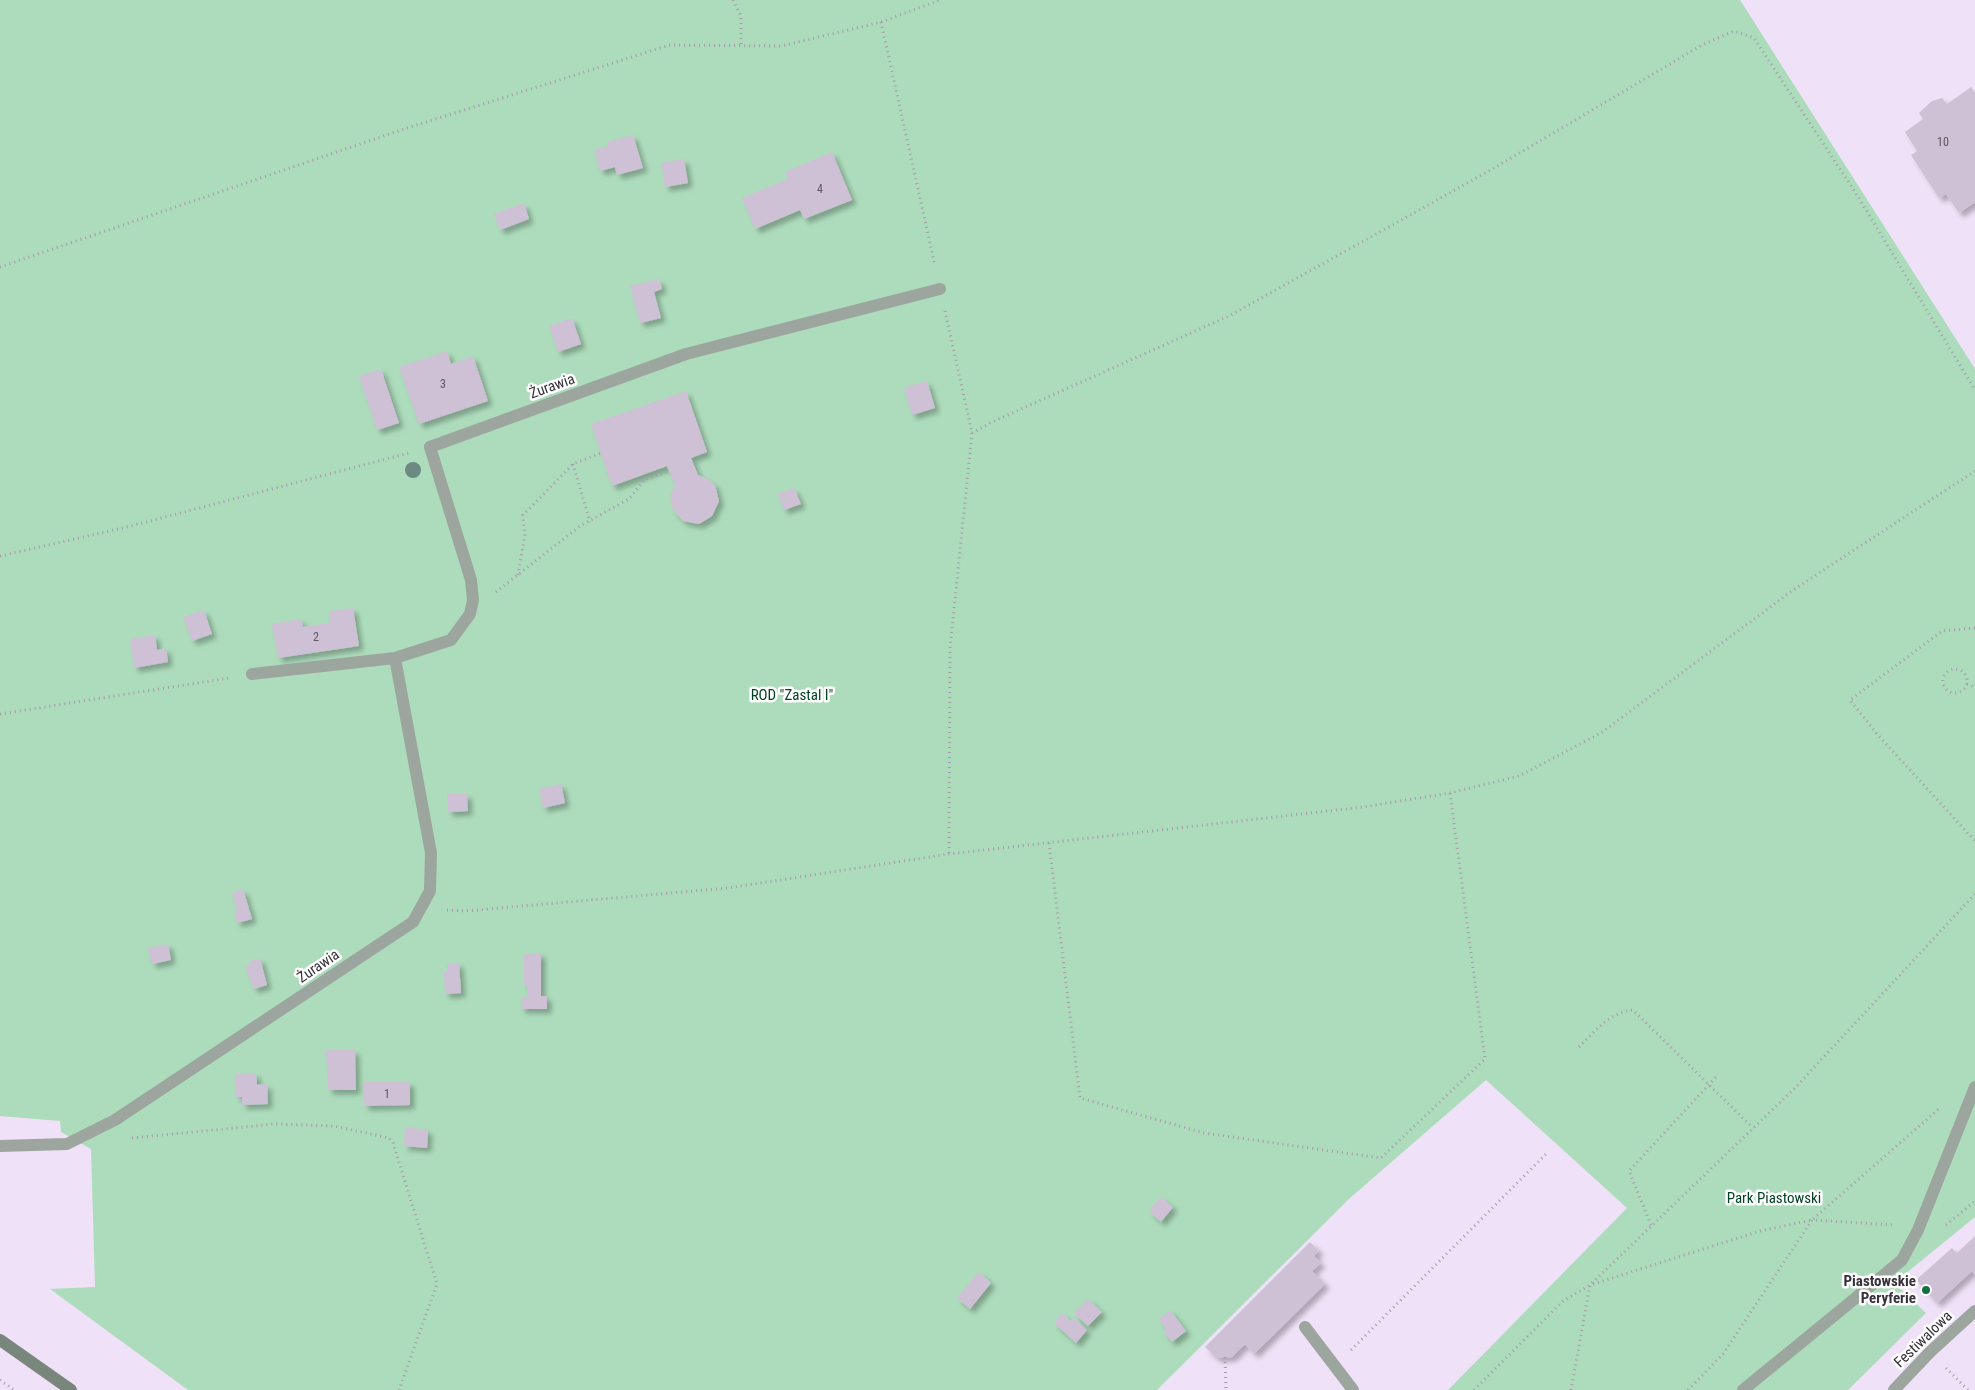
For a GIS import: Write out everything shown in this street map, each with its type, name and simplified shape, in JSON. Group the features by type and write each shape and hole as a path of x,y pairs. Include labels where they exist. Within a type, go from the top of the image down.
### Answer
{"street":[{"name":"Żurawia","path":"430,447 686,354 940,289"},
{"path":"252,674 395,658 451,640 470,614 472,605 471,580 430,447"},
{"name":"Żurawia","path":"0,1146 67,1144 115,1120 413,922 430,890 431,852 395,658"},
{"path":"1743,1390 1902,1260 1920,1227 1975,1087"},
{"name":"Festiwalowa","path":"1894,1390 1930,1352 1975,1311"},
{"path":"1305,1327 1354,1390"},
{"path":"0,1340 72,1390"}],"path":[{"path":"733,0 741,16 741,45"},
{"path":"0,267 404,129 670,45 782,46 881,22 940,0"},
{"path":"881,22 972,433 950,650 949,854"},
{"path":"972,433 990,423 1231,315 1489,171 1702,45 1734,31 1754,38 1857,195 1975,390"},
{"path":"0,556 127,527 430,447"},
{"path":"518,576 525,534 523,515 573,464 601,454"},
{"path":"573,464 590,522"},
{"path":"472,605 491,596 580,526 629,498 644,479 670,471"},
{"path":"421,907 464,911 728,888 949,854 1363,807 1450,793 1519,776 1601,733 1793,590 1975,471"},
{"path":"1975,628 1942,632 1850,700 1877,734 1975,842"},
{"path":"1959,670 1965,674 1967,684 1961,692 1950,692 1944,687 1944,679 1947,672 1959,670"},
{"path":"0,714 252,674"},
{"path":"1967,684 1975,687"},
{"path":"1049,843 1080,1098 1204,1133 1381,1158 1485,1059 1450,793"},
{"path":"1572,1390 1590,1285 1794,1089 1975,894"},
{"path":"1579,1046 1609,1018 1622,1011 1633,1010 1753,1128"},
{"path":"1651,1226 1629,1171 1716,1077"},
{"path":"1688,1390 1723,1354 1812,1220 1945,1103"},
{"path":"132,1138 275,1124 334,1126 389,1138 394,1143 437,1284 399,1390"},
{"path":"1335,1366 1548,1152"},
{"path":"1474,1390 1563,1301 1590,1285 1760,1231 1812,1220 1920,1227"},
{"path":"1930,1352 1968,1390"},
{"path":"1224,1358 1226,1390"},
{"path":"0,1380 14,1390"}],"green space":[{"name":"ROD \"Zastal I\"","path":"0,0 1740,0 1975,369 1975,1217 1894,1283 1926,1313 1848,1390 1448,1390 1627,1208 1486,1080 1350,1198 1157,1390 188,1390 50,1289 95,1287 91,1149 61,1132 60,1121 0,1116"}],"building":[{"path":"1971,87 1975,93 1975,202 1959,213 1946,194 1939,198 1911,155 1917,151 1905,132 1923,119 1919,113 1932,101 1942,98 1947,104"},
{"path":"633,135 643,168 617,175 615,167 600,171 594,150 608,146 607,142"},
{"path":"832,152 852,200 804,219 800,210 755,229 742,198 788,179 785,172"},
{"path":"684,159 688,183 665,187 661,163"},
{"path":"524,203 529,219 500,230 494,214"},
{"path":"659,279 662,289 654,292 661,318 640,323 630,286"},
{"path":"572,318 581,344 558,352 549,326"},
{"path":"447,351 451,364 473,356 488,401 419,424 399,367"},
{"path":"381,369 399,423 377,430 359,376"},
{"path":"927,381 935,408 912,415 904,388"},
{"path":"686,391 707,452 691,458 698,475 715,485 719,501 712,516 699,524 683,521 673,510 670,495 675,485 667,466 612,486 591,424"},
{"path":"794,488 801,504 784,510 778,494"},
{"path":"353,608 359,646 278,658 272,624 301,619 303,627 330,623 329,611"},
{"path":"204,610 212,634 192,641 183,617"},
{"path":"155,635 157,650 166,648 168,662 134,668 130,639"},
{"path":"561,784 565,803 543,808 539,789"},
{"path":"447,794 467,794 468,811 448,812"},
{"path":"243,889 252,919 237,923 234,911 237,910 232,893"},
{"path":"168,944 171,960 152,964 148,948"},
{"path":"541,953 541,996 547,996 547,1009 521,1009 521,997 527,997 527,985 524,986 524,954"},
{"path":"260,958 267,985 254,989 245,967 250,966 248,962"},
{"path":"459,963 461,993 445,994 444,972 447,972 447,964"},
{"path":"326,1050 355,1050 356,1090 328,1090"},
{"path":"256,1073 257,1085 267,1084 268,1104 242,1105 242,1097 236,1097 235,1074"},
{"path":"364,1082 410,1082 410,1105 364,1106"},
{"path":"405,1127 428,1130 427,1148 404,1146"},
{"path":"1161,1197 1173,1207 1161,1222 1149,1211"},
{"path":"1975,1236 1975,1275 1972,1271 1937,1303 1916,1280 1952,1248 1957,1253"},
{"path":"1310,1242 1319,1251 1314,1256 1321,1263 1312,1271 1325,1284 1254,1354 1245,1344 1232,1357 1217,1358 1205,1347"},
{"path":"979,1272 991,1283 970,1309 957,1298"},
{"path":"1088,1299 1102,1312 1088,1326 1074,1313"},
{"path":"1170,1310 1186,1331 1172,1342 1163,1331 1166,1329 1159,1319"},
{"path":"1062,1313 1071,1321 1074,1318 1087,1330 1076,1343 1054,1323"}],"place":[{"name":"Piastowskie Peryferie","path":"1926,1290"}],"park label":[{"name":"Park Piastowski","path":"1774,1198"}]}
